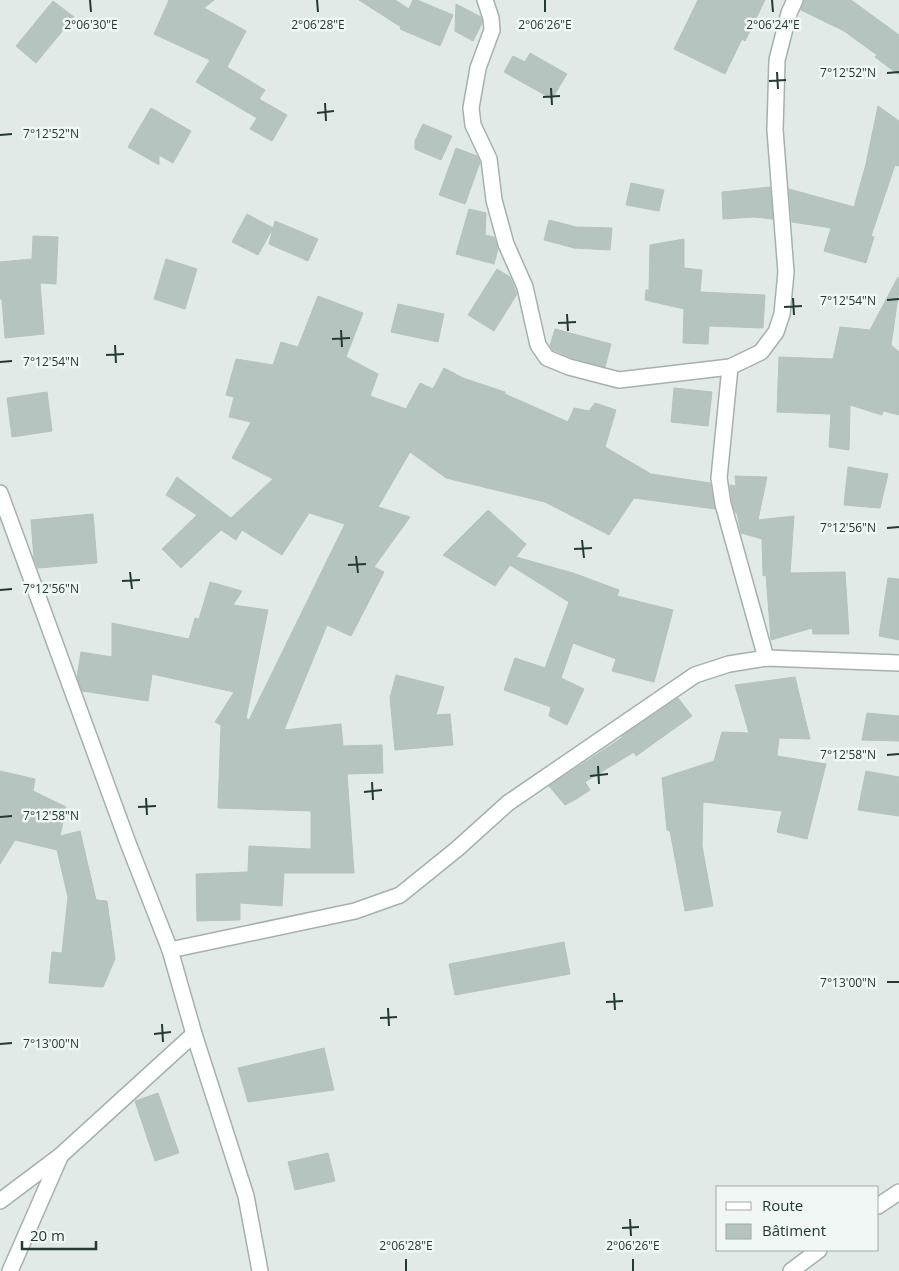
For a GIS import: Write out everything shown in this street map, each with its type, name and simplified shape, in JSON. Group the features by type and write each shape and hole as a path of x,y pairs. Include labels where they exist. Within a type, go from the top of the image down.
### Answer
{"street":[{"path":"485,0 491,18 492,30 478,68 471,108 473,125 489,158 494,200 506,244 525,287 538,346 547,358 569,367 619,380 730,367 761,352 776,332 782,314 786,272 775,130 777,60 789,13 795,0"},
{"path":"730,367 719,478 723,504 766,658"},
{"path":"0,493 90,742 170,950 194,1034 246,1196 260,1271"},
{"path":"170,950 355,911 400,895 457,849 508,803 695,675 729,664 766,658 899,663"},
{"path":"0,1201 60,1156 194,1034"},
{"path":"10,1271 60,1156"},
{"path":"879,1205 899,1192"},
{"path":"792,1271 818,1251"}],"building":[{"path":"169,0 214,0 204,8 246,31 227,67 265,90 259,99 287,115 272,141 250,129 257,118 196,82 210,60 154,34"},
{"path":"359,0 395,0 409,9 413,0 417,0 453,15 440,46 400,29 401,27"},
{"path":"698,0 765,0 745,41 742,39 725,74 674,49"},
{"path":"804,0 851,0 899,35 899,75 875,57 877,55 844,31 801,10"},
{"path":"53,1 74,17 36,63 16,46"},
{"path":"456,4 481,17 482,23 473,41 455,31"},
{"path":"530,53 567,74 552,99 504,72 513,56 525,62"},
{"path":"878,106 899,121 899,166 895,165 871,236 874,237 866,263 824,251 831,228 792,222 789,189 854,207 866,164"},
{"path":"151,108 191,131 173,163 159,155 159,165 128,147"},
{"path":"423,124 452,136 441,160 415,149 415,141"},
{"path":"456,148 477,156 480,162 465,204 439,195"},
{"path":"631,183 664,190 659,211 626,205"},
{"path":"770,187 773,219 754,217 723,219 722,192"},
{"path":"469,209 486,213 485,235 494,237 498,249 494,264 456,254"},
{"path":"247,214 273,228 258,255 232,242"},
{"path":"549,220 576,227 612,228 610,250 574,248 544,240"},
{"path":"275,221 318,239 308,261 269,244"},
{"path":"33,236 58,237 56,284 40,283 44,334 5,338 2,299 0,299 0,262 32,259"},
{"path":"684,239 684,268 702,270 700,292 765,295 763,328 709,326 708,344 683,343 684,309 645,300 646,290 649,290 650,245"},
{"path":"166,259 197,269 185,309 154,299"},
{"path":"497,269 510,277 517,294 494,331 468,315"},
{"path":"898,277 899,290 891,345 899,352 899,415 883,411 882,415 850,405 849,450 829,447 831,414 777,412 779,357 833,359 840,327 870,330"},
{"path":"318,296 363,313 346,357 378,374 370,396 406,409 420,383 433,389 444,368 463,378 505,392 505,394 568,422 574,408 589,411 595,403 616,410 605,447 651,474 710,483 715,509 634,498 609,535 545,502 446,478 410,452 378,507 410,517 374,567 384,572 351,636 327,625 284,730 341,724 343,746 382,745 383,773 347,774 354,873 284,873 282,906 240,903 240,920 197,921 196,874 248,872 249,846 311,849 311,811 218,808 221,725 215,722 234,692 152,674 148,701 82,691 77,677 81,652 112,657 112,623 189,639 195,618 199,619 210,582 242,591 233,605 268,610 246,718 249,720 345,524 309,513 282,555 242,530 236,540 221,530 181,568 162,549 197,515 166,495 177,477 231,518 273,479 232,458 251,422 229,417 234,397 226,395 236,359 273,365 281,342 298,347"},
{"path":"398,304 444,314 438,342 391,332"},
{"path":"555,329 611,344 605,367 572,358 553,350 550,346"},
{"path":"674,388 712,392 708,426 671,422"},
{"path":"47,392 52,431 12,437 7,398"},
{"path":"848,467 888,474 880,508 844,505"},
{"path":"735,476 767,477 758,520 794,516 790,573 845,572 849,634 813,634 812,628 771,640 766,575 763,576 762,539 741,533 737,513 732,502 730,485 736,486"},
{"path":"488,510 526,544 516,557 573,573 619,590 617,596 673,610 654,682 612,671 616,659 573,643 561,678 584,689 567,725 549,716 551,707 504,690 515,658 545,668 569,602 510,565 495,586 443,555"},
{"path":"93,514 97,563 38,568 34,559 31,520"},
{"path":"888,578 899,579 899,640 879,636"},
{"path":"396,675 444,687 436,715 450,714 453,745 395,750 390,698"},
{"path":"795,677 810,739 779,738 777,756 826,764 807,839 777,832 782,811 703,802 702,846 713,906 685,911 670,831 667,830 662,778 714,761 722,732 749,733 735,685"},
{"path":"678,698 692,716 636,756 634,752 585,782 590,790 565,805 549,786 623,737"},
{"path":"867,713 899,716 899,741 862,740"},
{"path":"0,771 35,779 33,791 66,807 60,836 80,831 96,900 107,901 115,959 103,987 49,983 52,952 62,953 68,897 57,850 15,840 0,864"},
{"path":"866,771 899,777 899,816 858,810"},
{"path":"564,942 570,974 455,995 449,964"},
{"path":"324,1048 334,1090 248,1102 238,1068"},
{"path":"158,1093 179,1153 155,1161 135,1101"},
{"path":"328,1153 335,1181 295,1190 288,1162"}]}
